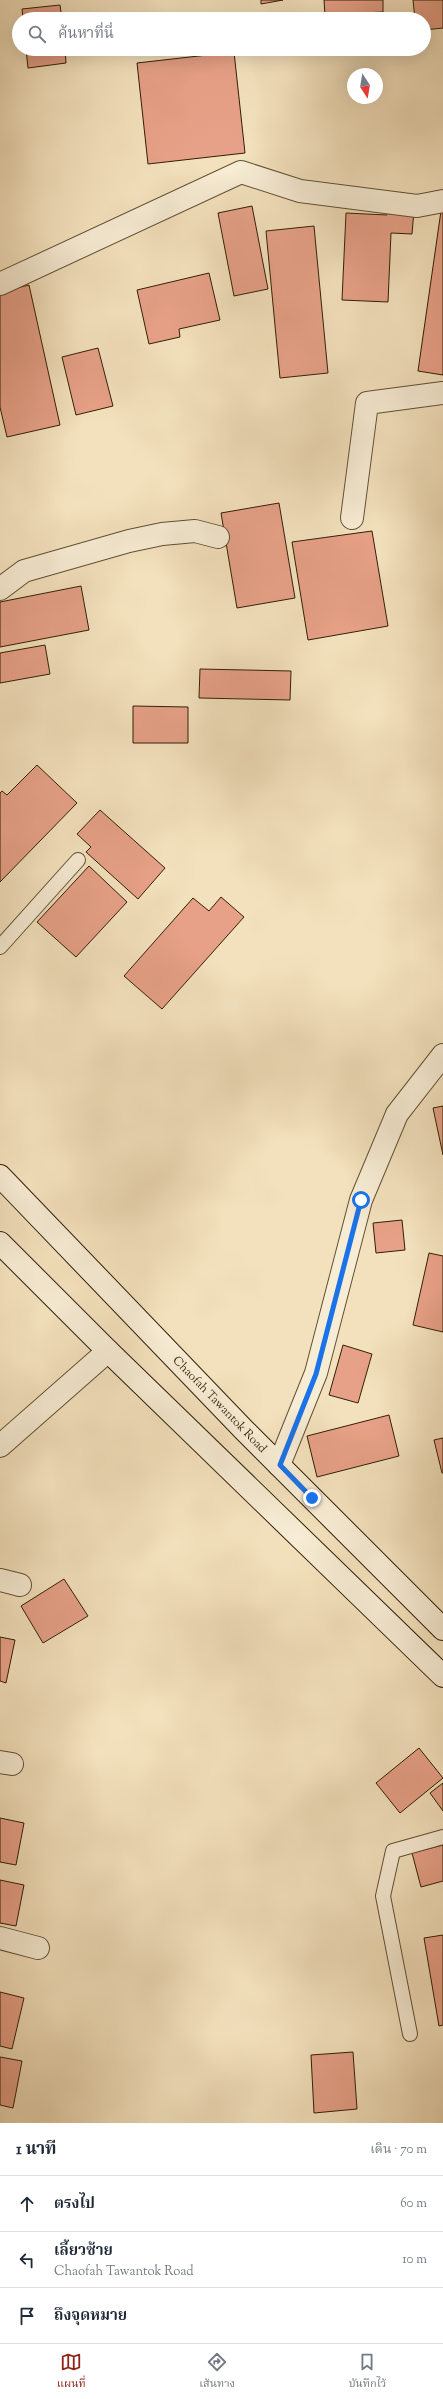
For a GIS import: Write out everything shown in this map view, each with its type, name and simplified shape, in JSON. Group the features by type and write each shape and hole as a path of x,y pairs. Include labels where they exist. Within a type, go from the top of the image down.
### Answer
{"street":[{"path":"0,284 241,172 300,191 417,206 443,201"},
{"path":"352,518 367,403 443,394"},
{"path":"0,589 24,571 129,540 162,534 195,531 218,537"},
{"path":"280,1465 316,1374 361,1200 397,1114 443,1055"},
{"name":"Chaofah Tawantok Road","path":"0,1176 244,1430 443,1629"},
{"path":"0,1243 108,1351 443,1676"},
{"path":"0,1446 108,1351"},
{"path":"0,1938 38,1948"}],"lane":[{"path":"0,946 78,860"},
{"path":"410,2034 383,1896 392,1851 443,1836"}],"building":[{"path":"261,0 283,0 261,4"},
{"path":"324,0 383,0 383,12 325,12"},
{"path":"413,0 443,0 443,28 431,29 431,12 414,12"},
{"path":"60,5 61,12 22,12 22,9"},
{"path":"27,56 66,56 66,63 28,68"},
{"path":"199,56 234,56 245,153 148,164 137,63"},
{"path":"252,206 268,289 234,296 218,213"},
{"path":"387,210 414,210 412,234 391,233 388,302 342,300 346,213 387,215"},
{"path":"441,211 443,211 443,375 418,371"},
{"path":"314,226 328,373 280,378 266,231"},
{"path":"209,273 220,320 179,329 180,337 149,344 137,290"},
{"path":"29,285 60,425 7,437 0,407 0,292"},
{"path":"98,348 113,406 76,415 62,357"},
{"path":"279,503 295,598 237,608 221,513"},
{"path":"372,531 388,626 308,640 292,542"},
{"path":"81,586 89,630 0,647 0,602"},
{"path":"45,645 50,674 0,683 0,653"},
{"path":"200,669 291,671 290,700 199,698"},
{"path":"133,706 188,707 188,743 133,743"},
{"path":"37,765 77,803 0,882 0,793 2,791 7,795"},
{"path":"100,810 165,868 138,899 86,852 91,847 77,834"},
{"path":"89,866 127,902 76,957 37,922"},
{"path":"221,897 244,917 162,1009 124,976 193,898 209,911"},
{"path":"443,1106 443,1155 433,1108"},
{"path":"402,1220 405,1250 376,1253 373,1223"},
{"path":"429,1253 443,1256 443,1332 413,1325"},
{"path":"343,1345 372,1354 358,1403 329,1395"},
{"path":"389,1415 399,1456 317,1477 307,1436"},
{"path":"443,1438 443,1473 442,1473 434,1440"},
{"path":"64,1579 88,1616 43,1643 21,1606"},
{"path":"0,1637 15,1640 6,1683 0,1681"},
{"path":"419,1748 443,1778 400,1813 376,1783"},
{"path":"443,1783 443,1811 430,1793"},
{"path":"0,1818 24,1823 16,1865 0,1862"},
{"path":"443,1845 443,1881 421,1887 412,1853"},
{"path":"0,1880 24,1885 16,1926 0,1923"},
{"path":"443,1935 443,2025 439,2026 424,1938"},
{"path":"0,1992 24,1998 12,2049 0,2046"},
{"path":"353,2052 357,2109 314,2113 311,2055"},
{"path":"0,2057 22,2061 13,2108 0,2105"}],"route":[{"path":"312,1498 280,1465 316,1374 361,1200"}]}
